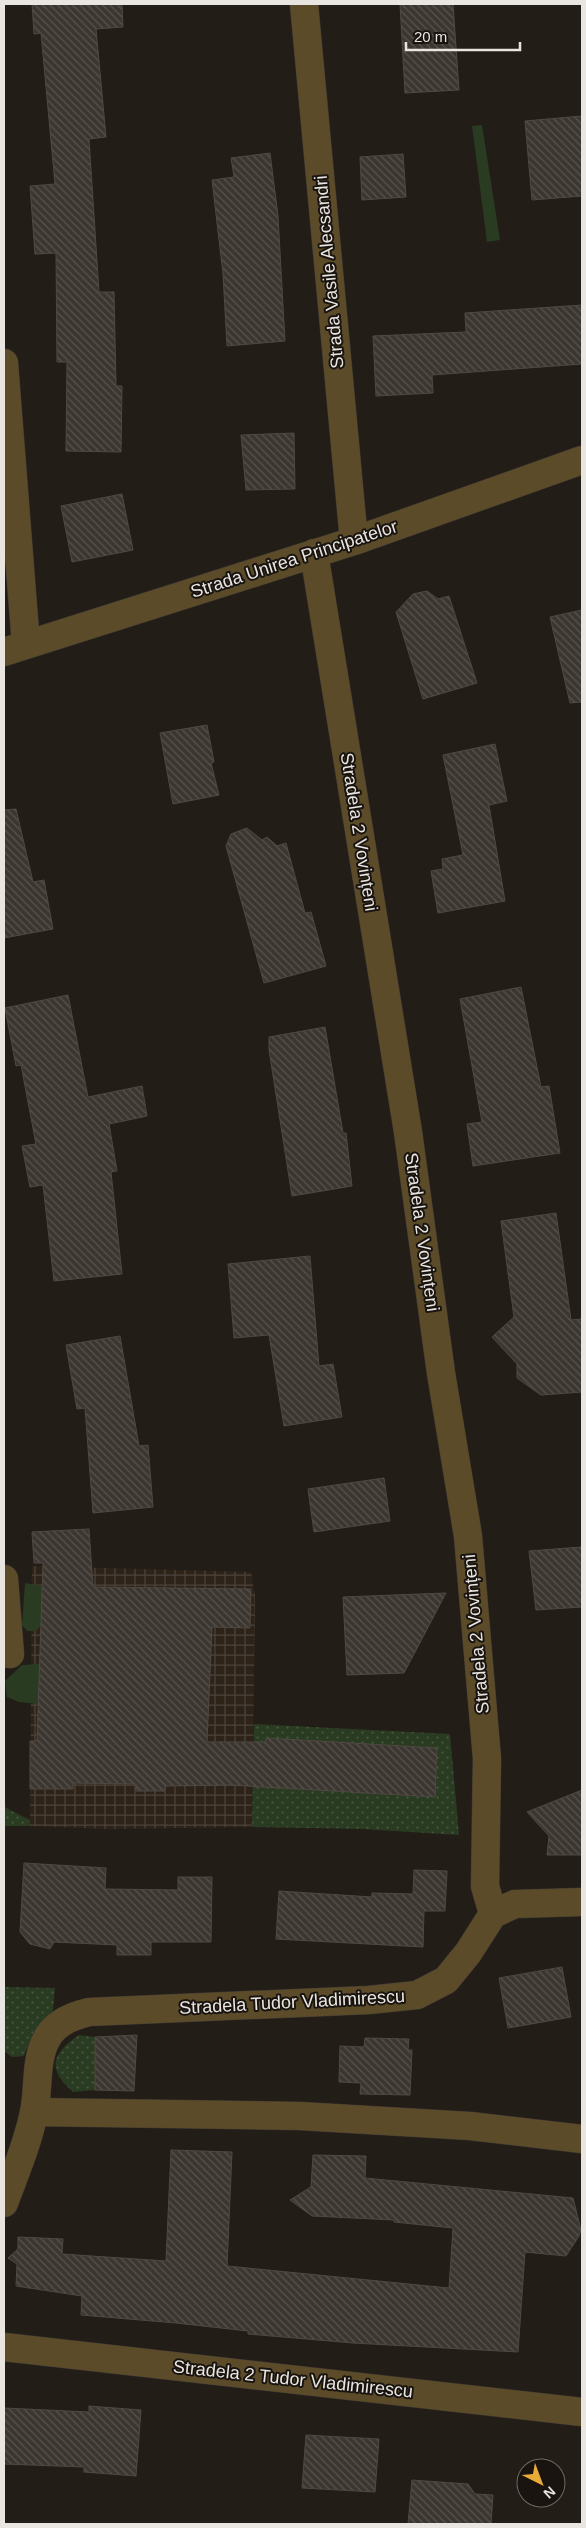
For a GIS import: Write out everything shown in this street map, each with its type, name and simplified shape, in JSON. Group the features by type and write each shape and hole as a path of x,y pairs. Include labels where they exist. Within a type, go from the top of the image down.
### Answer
{"street":[{"name":"Strada Vasile Alecsandri","path":"304,4 354,541"},
{"path":"4,363 15,648"},
{"name":"Strada Unirea Principatelor","path":"15,648 354,541 582,460"},
{"name":"Stradela 2 Vovințeni","path":"314,553 406,1122 441,1373 468,1536 487,1760 485,1886 493,1914"},
{"path":"4,1579 10,1654"},
{"path":"493,1914 515,1904 582,1902"},
{"name":"Stradela Tudor Vladimirescu","path":"4,2203 21,2158 34,2112 40,2056 46,2040 56,2026 72,2016 89,2012 369,2000 418,1995 446,1980 468,1953 493,1914"},
{"path":"34,2112 300,2116 470,2126 582,2139"},
{"name":"Stradela 2 Tudor Vladimirescu","path":"4,2347 582,2412"}],"shaded area":[{"path":"32,1566 251,1572 255,1596 252,1827 109,1829 30,1826"}],"green space":[{"path":"482,125 500,240 487,242 472,126"},
{"path":"25,1583 43,1586 42,1624 36,1631 27,1631 22,1625"},
{"path":"41,1664 39,1704 19,1702 7,1697 5,1681 22,1665"},
{"path":"254,1724 450,1734 459,1835 363,1829 252,1827"},
{"path":"4,1802 6,1808 30,1820 30,1826 4,1826"},
{"path":"4,1987 55,1988 53,2010 33,2033 24,2056 12,2057 4,2051"},
{"path":"79,2035 95,2037 95,2090 73,2092 59,2076 56,2062 58,2055 63,2049"}],"building":[{"path":"32,4 122,4 123,27 96,29 106,137 89,139 99,292 114,292 116,386 122,386 121,452 66,451 67,362 57,362 56,253 35,254 30,186 55,184 41,33 34,34"},
{"path":"400,4 453,4 459,90 405,93"},
{"path":"582,116 582,196 532,200 525,121"},
{"path":"270,153 278,216 285,341 227,346 223,274 212,180 234,177 231,158"},
{"path":"403,154 406,197 362,200 360,157"},
{"path":"582,305 582,364 432,375 433,393 376,396 373,336 466,332 465,313"},
{"path":"294,433 295,489 246,490 241,435"},
{"path":"122,494 133,550 72,562 61,506"},
{"path":"427,591 438,599 449,596 477,683 423,699 396,612 413,594"},
{"path":"582,610 582,702 570,703 550,617"},
{"path":"207,725 214,762 211,763 219,795 173,804 160,733"},
{"path":"495,744 507,801 489,805 505,901 438,913 431,871 443,869 442,859 463,855 443,755"},
{"path":"16,809 33,882 44,880 53,929 4,938 4,810"},
{"path":"247,828 262,840 267,837 277,846 286,843 305,913 311,912 326,966 264,983 226,846 231,834"},
{"path":"521,987 541,1087 549,1086 560,1153 473,1166 467,1124 482,1122 460,999"},
{"path":"68,995 88,1097 142,1086 147,1116 109,1124 117,1171 111,1172 122,1274 54,1281 43,1185 30,1187 22,1146 36,1144 21,1065 16,1066 5,1008"},
{"path":"325,1027 343,1133 346,1133 352,1186 292,1196 269,1050 269,1037"},
{"path":"556,1213 571,1320 582,1319 582,1392 541,1395 517,1378 517,1364 492,1337 514,1317 501,1221"},
{"path":"310,1256 319,1366 333,1364 342,1417 284,1426 269,1335 234,1338 228,1264"},
{"path":"120,1336 139,1446 148,1445 153,1507 93,1513 85,1408 77,1409 66,1345"},
{"path":"384,1478 390,1521 314,1532 308,1489"},
{"path":"89,1529 93,1587 251,1589 250,1628 212,1627 207,1742 266,1742 266,1738 437,1748 435,1797 230,1785 165,1786 165,1791 136,1791 136,1784 73,1783 73,1789 30,1789 30,1741 37,1741 43,1563 34,1563 32,1532"},
{"path":"582,1547 582,1607 536,1610 529,1551"},
{"path":"446,1593 404,1673 347,1675 343,1597"},
{"path":"582,1790 582,1855 547,1855 549,1836 527,1812"},
{"path":"24,1863 106,1868 105,1889 178,1890 178,1877 212,1877 211,1942 151,1942 151,1955 117,1955 117,1945 54,1942 50,1949 30,1944 20,1932"},
{"path":"414,1870 447,1871 445,1911 424,1911 423,1947 276,1939 279,1891 372,1897 372,1893 413,1894"},
{"path":"562,1967 571,2017 508,2028 499,1978"},
{"path":"137,2035 134,2091 95,2090 95,2037"},
{"path":"365,2038 409,2039 408,2050 412,2050 410,2095 360,2094 361,2083 339,2082 340,2046 364,2047"},
{"path":"171,2150 232,2152 227,2266 449,2288 453,2228 394,2222 394,2220 312,2216 290,2200 311,2187 313,2155 366,2156 365,2178 573,2198 581,2230 566,2256 525,2252 518,2352 353,2343 248,2334 248,2331 81,2315 82,2296 16,2286 17,2264 8,2258 18,2249 18,2237 63,2239 62,2254 166,2261"},
{"path":"89,2406 141,2410 136,2476 84,2472 84,2467 4,2464 4,2408 89,2412"},
{"path":"306,2435 379,2439 375,2492 302,2488"},
{"path":"412,2480 468,2484 475,2494 493,2495 491,2524 408,2524"}]}
